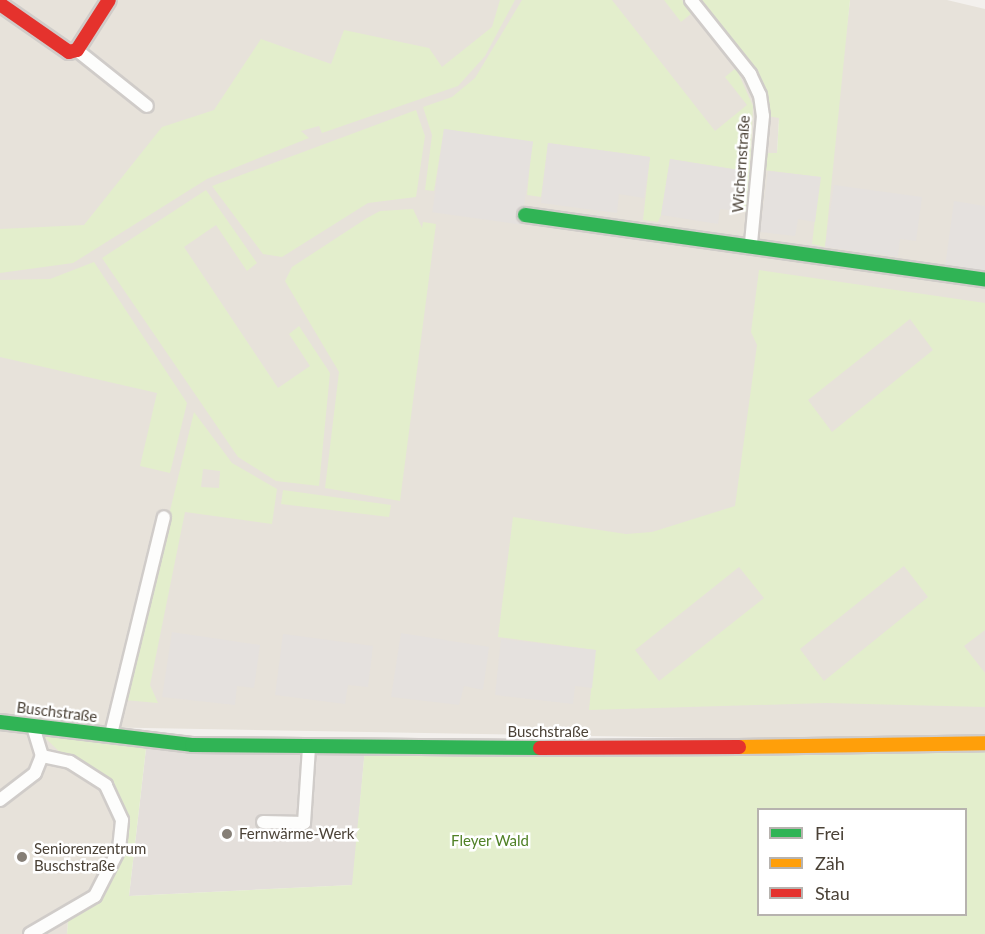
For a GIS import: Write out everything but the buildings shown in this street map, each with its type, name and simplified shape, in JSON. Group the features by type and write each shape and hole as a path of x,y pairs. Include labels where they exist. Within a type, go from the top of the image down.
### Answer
{"street":[{"path":"0,4 59,47 77,50 110,0"},
{"path":"525,216 752,244 985,280"},
{"name":"Buschstraße","path":"0,722 192,745 309,747 985,743"}],"lane":[{"name":"Wichernstraße","path":"691,0 750,74 760,95 763,116 752,244"},
{"path":"77,50 147,106"},
{"name":"Buschstraße","path":"111,735 164,517"},
{"path":"0,800 35,773 42,756 33,726"},
{"path":"263,822 304,823 309,747"},
{"path":"30,934 95,896 119,849 122,820 106,785 69,762 42,756"}],"shaded area":[{"path":"0,0 698,0 779,118 777,153 829,180 850,0 947,0 985,9 985,743 34,726 106,785 122,820 119,849 95,896 69,909 67,934 0,934"},
{"path":"444,129 533,142 521,225 432,212"},
{"path":"548,143 650,157 644,198 619,194 617,213 541,203"},
{"path":"670,159 745,171 739,211 720,209 718,224 661,215"},
{"path":"768,171 821,177 815,222 798,219 795,236 760,232"},
{"path":"834,185 922,197 916,241 900,239 898,257 825,247"},
{"path":"954,201 985,206 985,273 945,267"},
{"path":"172,632 260,645 254,688 237,686 235,705 162,697"},
{"path":"401,633 489,647 483,690 464,686 459,705 391,697"},
{"path":"283,634 373,646 368,687 348,685 345,704 275,695"},
{"path":"501,639 596,650 592,688 575,686 573,704 495,695"},
{"path":"147,740 365,748 353,885 129,896"}],"green space":[{"path":"500,0 515,0 485,56 458,86 322,133 319,126 301,131 309,138 207,179 73,263 0,273 0,229 84,225 162,127 214,110 261,39 331,64 344,30 429,48 442,67 492,27"},
{"path":"522,0 612,0 715,131 747,105 725,77 736,68 753,106 750,166 759,168 754,213 739,211 745,171 670,159 658,222 643,220 650,157 548,143 541,197 527,195 532,142 444,129 434,191 425,190 432,135 423,107 452,97 475,78"},
{"path":"664,0 682,0 692,13 681,22"},
{"path":"698,0 850,0 825,247 812,244 820,177 764,170 765,153 777,153 779,118 767,116 764,97"},
{"path":"416,110 425,136 416,197 368,203 282,257 263,254 212,186"},
{"path":"206,190 257,263 247,271 216,225 184,247 278,388 310,366 289,334 299,326 330,373 319,486 276,481 238,457 102,258"},
{"path":"413,209 422,228 423,222 436,224 400,501 325,488 339,372 285,281 292,267 367,218 380,211"},
{"path":"94,262 187,403 170,473 140,466 157,393 0,357 0,280 50,279"},
{"path":"759,270 985,303 985,630 964,646 985,673 985,707 826,703 589,710 595,650 498,637 513,517 626,534 652,532 735,506 757,345 751,332","holes":["910,319 933,350 832,432 808,400","904,566 928,597 824,681 800,649","739,567 764,598 659,681 635,650"]},
{"path":"194,412 232,463 277,489 272,524 185,512 150,685 158,703 124,700","holes":["203,469 220,471 219,488 201,487"]},
{"path":"283,490 391,505 389,517 281,504"},
{"name":"Fleyer Wald","path":"33,726 147,740 129,896 352,885 365,748 985,743 985,934 67,934 69,909 95,896 110,874 122,820 106,785 70,762"}],"traffic: fast":[{"path":"525,215 985,280"},
{"path":"0,722 192,745 540,748"}],"traffic: slow":[{"path":"739,747 985,743"}],"traffic: jam":[{"path":"0,4 69,52 77,50 109,0"},
{"path":"540,748 739,747"}],"place":[{"name":"Fernwärme-Werk","path":"227,834"},
{"name":"Seniorenzentrum Buschstraße","path":"22,857"}]}
